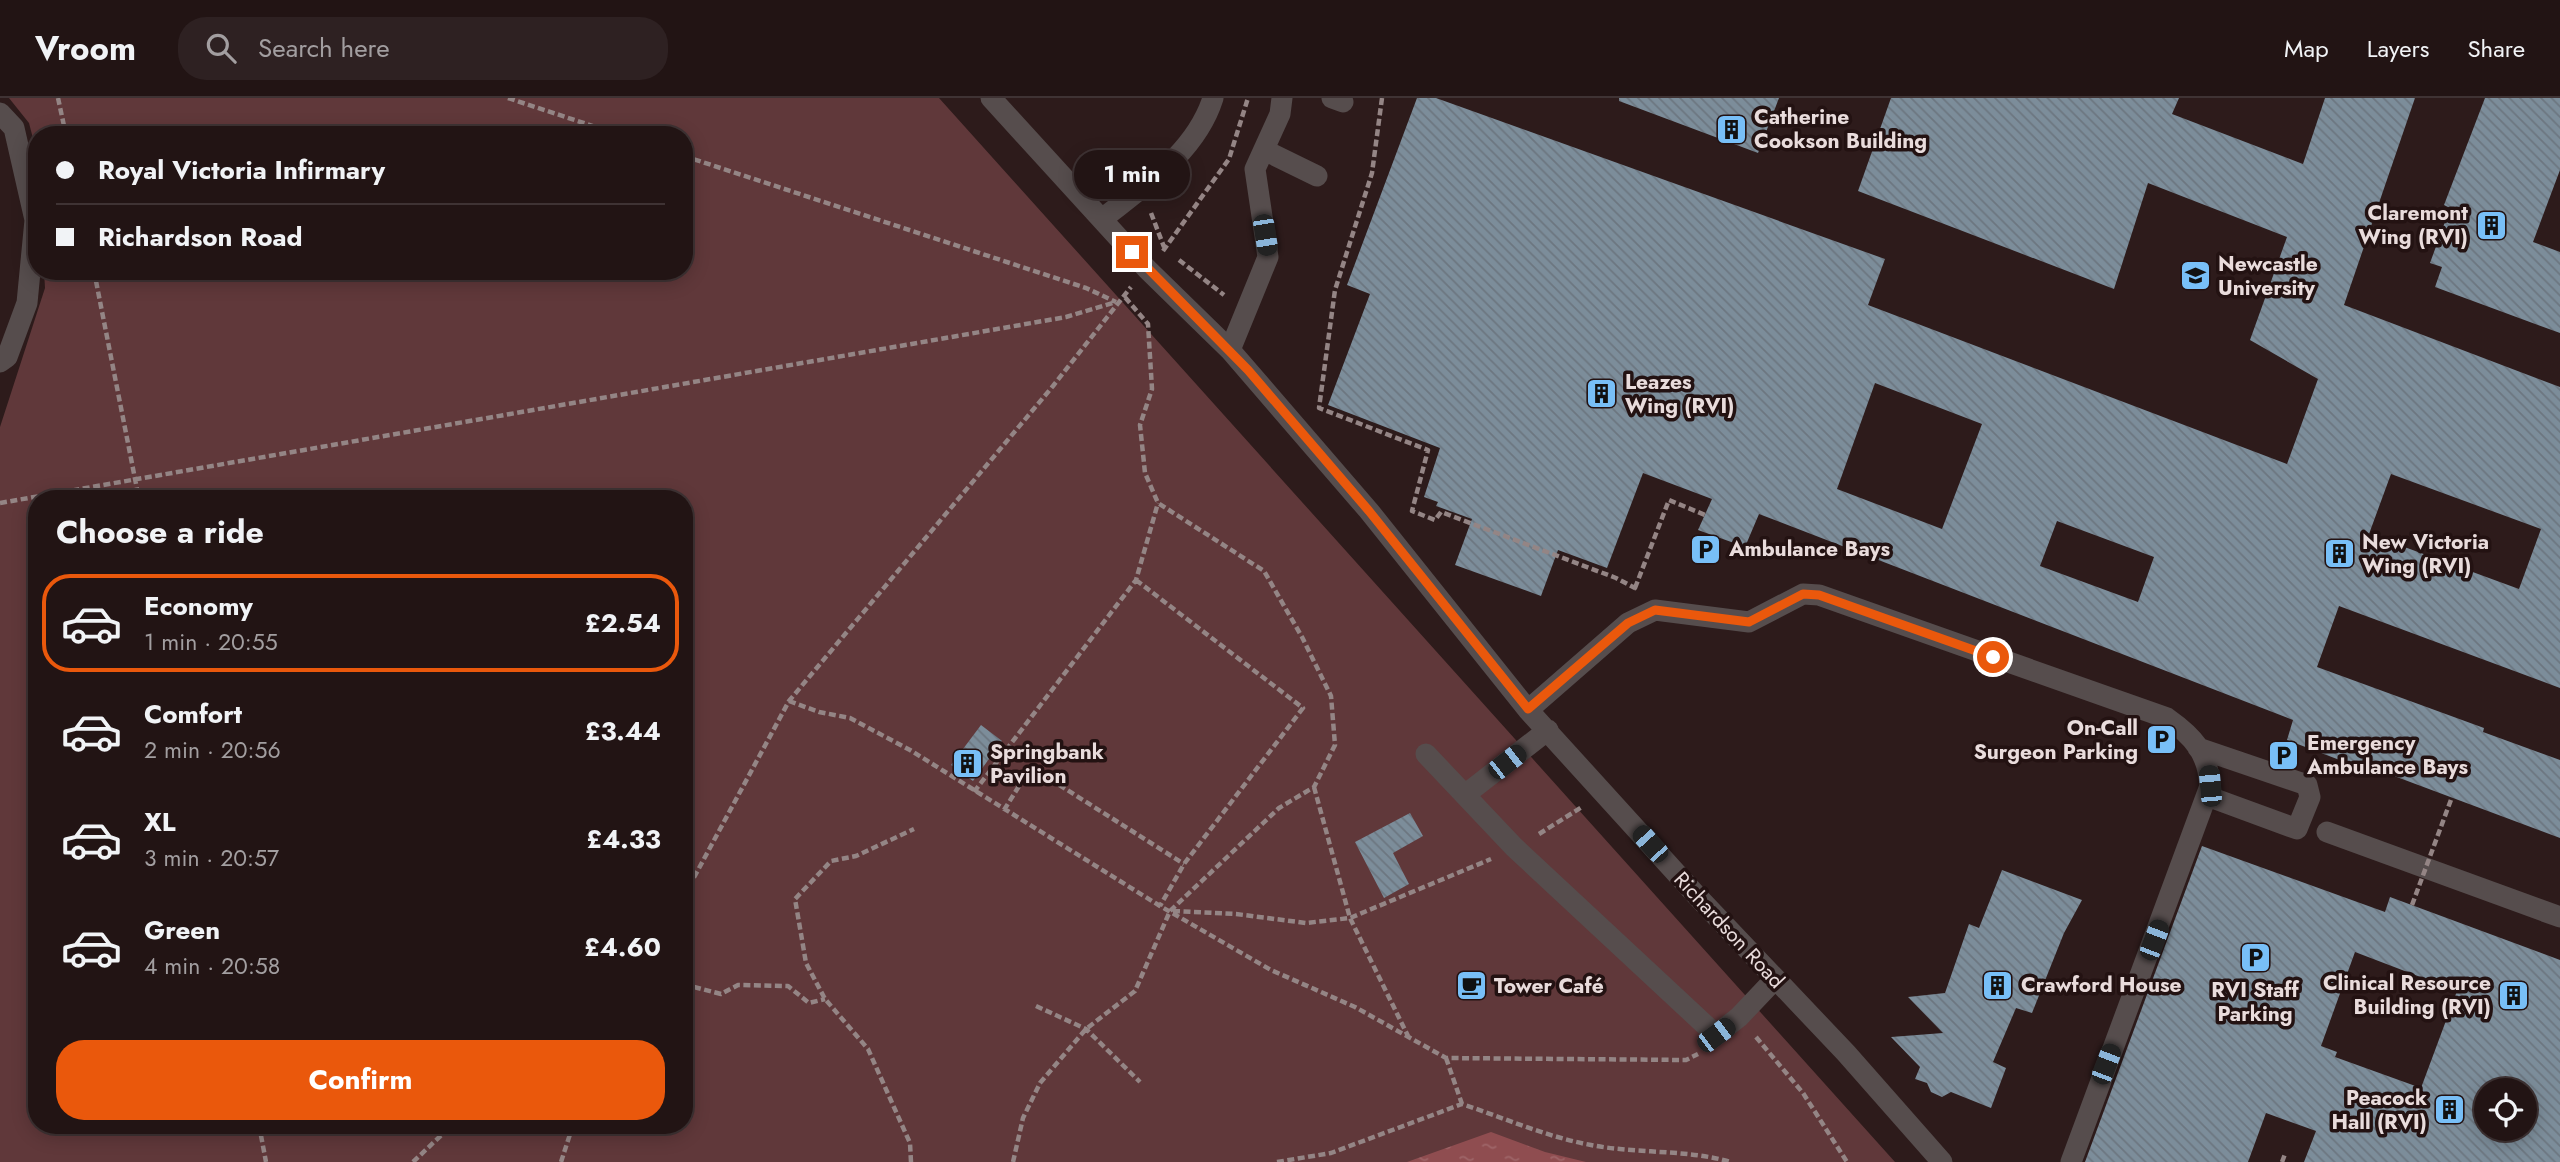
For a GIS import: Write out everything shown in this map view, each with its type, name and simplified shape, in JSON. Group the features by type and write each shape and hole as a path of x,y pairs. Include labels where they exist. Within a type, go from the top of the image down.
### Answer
{"street":[{"name":"Richardson Road","path":"991,98 1147,269 1230,350 1369,511 1528,709 1942,1162"},
{"path":"1102,219 1185,149 1209,110 1213,98"},
{"path":"1230,350 1268,257 1255,169 1280,114 1282,98"},
{"path":"0,113 13,128 28,194"},
{"path":"1264,150 1317,176"},
{"path":"0,362 7,357 27,303 29,280"},
{"path":"1528,709 1628,623 1655,610 1749,622 1803,594 1819,595 2167,718 2189,733 2209,767 2210,786 2071,1162"},
{"path":"1466,794 1548,730"},
{"path":"2198,748 2308,785 2311,797 2297,829 2207,796"},
{"path":"1426,754 1514,847 1716,1035 1739,1017 1775,979"},
{"path":"2327,832 2560,917"}],"path":[{"path":"58,98 64,126"},
{"path":"508,98 593,126"},
{"path":"1147,269 1165,249 1229,159 1248,98"},
{"path":"1382,98 1372,173 1335,290 1318,408 1428,450 1412,511 1435,520 1441,512 1635,588"},
{"path":"693,159 1086,288 1116,302"},
{"path":"1139,190 1165,249 1247,313"},
{"path":"96,280 137,490"},
{"path":"1013,1162 1023,1118 1040,1083 1086,1030 1135,991 1170,911 1279,808 1314,788 1335,745 1331,696 1302,637 1264,571 1158,503 1145,473 1140,425 1152,389 1148,324 1123,295"},
{"path":"76,490 1066,317 1116,302"},
{"path":"693,879 789,701 1053,386 1116,302"},
{"path":"0,503 28,498"},
{"path":"1625,596 1635,588 1668,500 1705,514"},
{"path":"974,792 1136,580 1158,503"},
{"path":"1136,580 1303,708 1184,864 1160,906"},
{"path":"789,701 819,712 850,718 910,750 1160,906 1271,970 1355,1007 1446,1058 1686,1060 1705,1049 1716,1035"},
{"path":"1004,810 1031,767 1184,864"},
{"path":"1314,788 1350,918 1408,1037"},
{"path":"1170,911 1236,914 1306,923 1350,918 1476,867 1514,847 1602,792"},
{"path":"2412,905 2452,797"},
{"path":"911,1162 911,1143 868,1049 825,999 806,962 795,899 831,861 856,856 914,829"},
{"path":"694,987 721,995 738,985 788,986 809,1003 825,999"},
{"path":"1036,1006 1086,1030 1140,1082"},
{"path":"1739,1017 1803,1093 1847,1162"},
{"path":"1446,1058 1462,1104"},
{"path":"1277,1162 1331,1153 1462,1104 1592,1146 1731,1162"},
{"path":"261,1134 266,1162"},
{"path":"413,1162 443,1134"},
{"path":"561,1162 570,1134"},
{"path":"1328,1162 1331,1153"},
{"path":"2282,1162 2285,1154"}],"shaded area":[{"path":"9,98 939,98 1895,1162 0,1162 0,427 45,288 45,280 693,280 693,126 30,126"}],"water":[{"path":"1491,1132 1545,1152 1586,1162 1407,1162"}],"building":[{"path":"1417,98 1436,98 1885,259 1868,305 2287,464 2318,379 2250,340 2287,237 2148,183 2114,289 1858,191 1891,98 2179,98 2172,114 2303,164 2325,98 2415,98 2344,305 2560,387 2560,688 2339,606 2317,667 2484,728 2483,732 2560,760 2560,838 2362,764 2358,767 2287,740 2293,720 1759,514 1745,547 1698,530 1712,499 1643,473 1607,568 1558,550 1541,596 1455,565 1472,519 1436,506 1438,502 1424,497 1440,448 1328,405 1370,294 1347,285","holes":["1875,383 1982,424 1942,529 1837,489","2391,474 2541,529 2519,589 2369,534","2057,521 2154,557 2138,602 2040,566"]},
{"name":"Catherine Cookson Building","path":"1619,98 1779,98 1758,153 1619,101"},
{"name":"Claremont Wing (RVI)","path":"2485,98 2560,98 2560,170 2533,242 2560,252 2560,333 2435,287 2442,267 2430,263 2450,208 2444,205"},
{"name":"Springbank Pavilion","path":"981,725 1002,741 973,781 951,765"},
{"path":"1410,813 1423,836 1393,853 1409,884 1384,898 1355,842"},
{"path":"2202,846 2385,912 2390,897 2560,960 2560,1162 2304,1162 2316,1131 2266,1113 2248,1162 2085,1162","holes":["2355,952 2457,991 2421,1088 2335,1057 2337,1052 2321,1046"]},
{"name":"Crawford House","path":"2002,870 2082,900 2064,933 2032,1013 2016,1008 1993,1062 2006,1068 1991,1108 1951,1092 1942,1097 1931,1092 1927,1083 1915,1079 1920,1067 1891,1037 1943,1033 1908,997 1945,993 1969,924 1979,928"}],"place":[{"name":"Catherine Cookson Building","path":"1731,129"},
{"name":"Claremont Wing (RVI)","path":"2491,225"},
{"name":"Newcastle University","path":"2195,276"},
{"name":"Leazes Wing (RVI)","path":"1602,394"},
{"name":"Ambulance Bays","path":"1706,549"},
{"name":"New Victoria Wing (RVI)","path":"2339,554"},
{"name":"On-Call Surgeon Parking","path":"2161,740"},
{"name":"Emergency Ambulance Bays","path":"2284,755"},
{"name":"Springbank Pavilion","path":"967,764"},
{"name":"RVI Staff Parking","path":"2255,958"},
{"name":"Crawford House","path":"1998,985"},
{"name":"Tower Café","path":"1471,986"},
{"name":"Clinical Resource Building (RVI)","path":"2514,995"},
{"name":"Peacock Hall (RVI)","path":"2450,1110"}],"route":[{"path":"1132,252 1248,370 1369,511 1528,709 1628,623 1655,610 1749,622 1803,594 1819,595 1993,657"}]}
